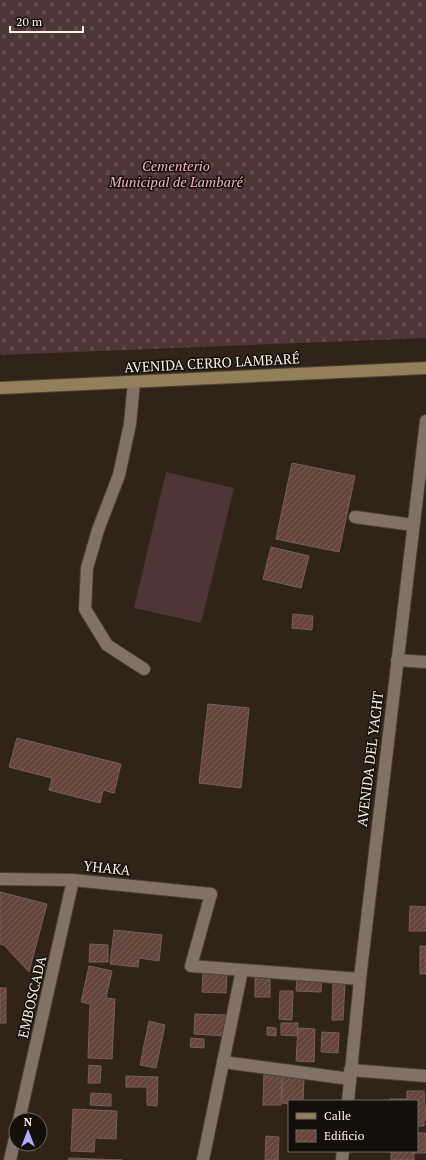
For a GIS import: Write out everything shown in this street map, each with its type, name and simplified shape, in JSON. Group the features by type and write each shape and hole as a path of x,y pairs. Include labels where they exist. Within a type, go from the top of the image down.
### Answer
{"main road":[{"name":"AVENIDA CERRO LAMBARÉ","path":"0,388 426,368"}],"street":[{"path":"134,382 130,424 119,475 98,530 87,568 85,609 107,645 144,669"},
{"name":"AVENIDA DEL YACHT","path":"348,1100 360,979 426,421"},
{"path":"355,517 413,525"},
{"path":"397,660 426,662"},
{"name":"YHAKA","path":"0,879 73,880 210,894 191,966 242,970"},
{"name":"EMBOSCADA","path":"21,1112 73,880"},
{"path":"203,1160 242,970 360,979"},
{"path":"223,1062 350,1075 426,1076"}],"green space":[{"name":"Cementerio Municipal de Lambaré","path":"0,0 426,0 426,338 0,355"},
{"path":"166,472 234,488 201,623 134,608"}],"building":[{"path":"292,463 355,476 339,552 276,539"},
{"path":"271,547 309,556 301,588 263,579"},
{"path":"293,614 313,616 312,630 292,628"},
{"path":"208,704 249,708 241,788 199,783"},
{"path":"17,738 121,764 114,793 103,790 100,803 49,790 52,778 9,767"},
{"path":"0,892 47,904 29,972 4,945 0,944"},
{"path":"410,906 426,907 426,931 409,931"},
{"path":"114,930 162,935 159,961 139,958 138,967 110,964"},
{"path":"90,944 108,945 108,962 89,962"},
{"path":"420,946 426,946 426,974 420,974"},
{"path":"89,966 112,971 106,998 115,999 112,1059 88,1058 90,1004 81,1002"},
{"path":"203,973 227,974 226,993 202,992"},
{"path":"255,976 270,976 270,997 255,997"},
{"path":"297,976 322,978 321,992 296,991"},
{"path":"333,983 345,984 343,1020 332,1020"},
{"path":"0,988 6,988 6,1023 0,1023"},
{"path":"280,991 293,991 292,1020 279,1019"},
{"path":"195,1014 227,1015 226,1036 194,1034"},
{"path":"149,1021 165,1025 156,1068 140,1065"},
{"path":"281,1023 298,1023 297,1036 281,1035"},
{"path":"267,1027 276,1028 276,1036 267,1035"},
{"path":"298,1028 315,1029 314,1062 296,1061"},
{"path":"322,1032 339,1033 338,1053 321,1052"},
{"path":"191,1038 204,1039 204,1048 190,1047"},
{"path":"89,1065 101,1066 100,1083 88,1083"},
{"path":"264,1072 282,1073 281,1105 263,1105"},
{"path":"126,1076 158,1077 157,1106 147,1105 147,1087 126,1087"},
{"path":"283,1077 304,1077 303,1100 288,1100 288,1104 282,1103"},
{"path":"407,1091 424,1091 426,1120 424,1120 424,1126 418,1126 418,1100 390,1100 407,1099"},
{"path":"91,1093 111,1094 111,1106 90,1105"},
{"path":"73,1109 117,1111 116,1139 95,1138 94,1152 71,1151"},
{"path":"418,1133 426,1133 426,1153 414,1153 418,1152"},
{"path":"266,1136 279,1137 278,1160 265,1160"},
{"path":"391,1152 414,1152 414,1160 391,1160"},
{"path":"69,1158 122,1160 68,1160"}]}
